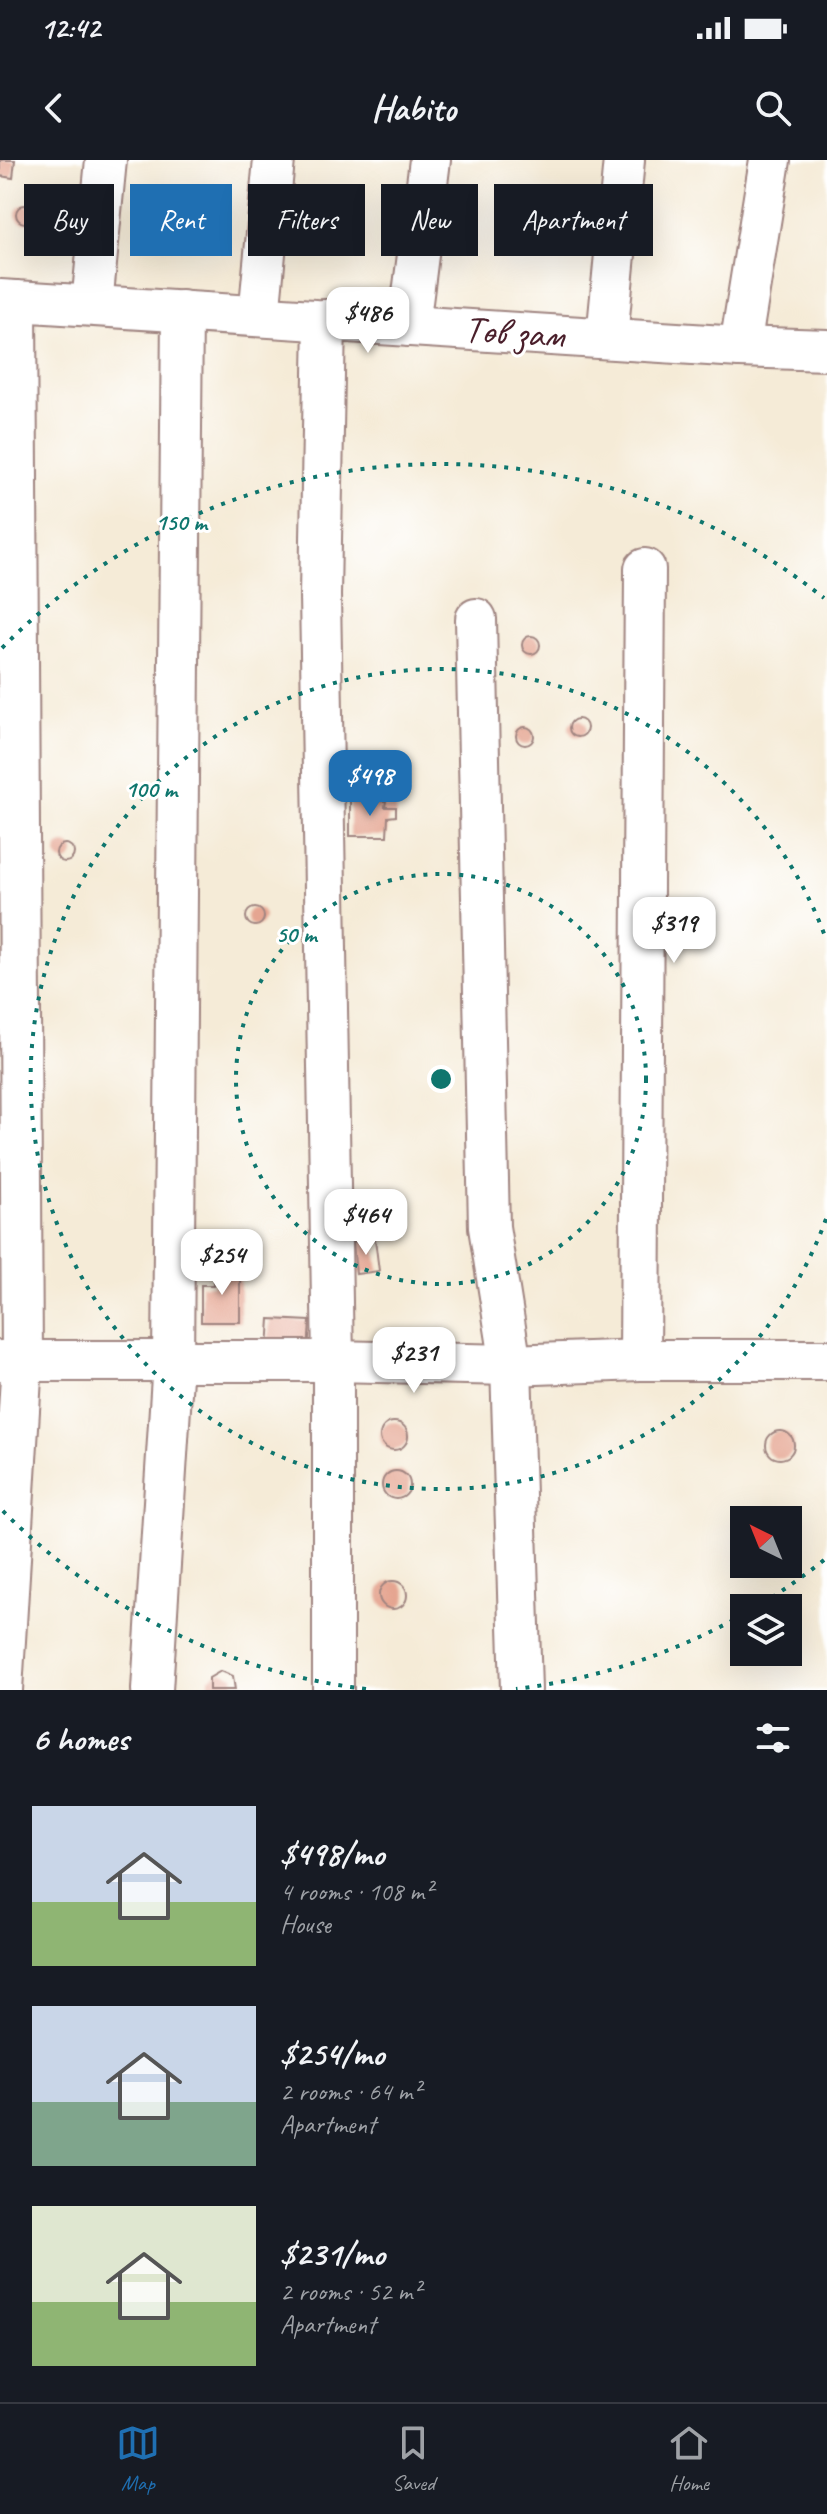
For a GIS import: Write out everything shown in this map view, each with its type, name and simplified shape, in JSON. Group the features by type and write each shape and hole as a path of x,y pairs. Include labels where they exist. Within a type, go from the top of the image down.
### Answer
{"street":[{"path":"92,305 106,160"},
{"path":"259,316 274,160"},
{"path":"409,326 430,160"},
{"path":"607,338 624,160"},
{"path":"740,347 770,160"},
{"path":"2,1690 11,1361 8,300"},
{"name":"Төв зам","path":"8,300 827,350"},
{"path":"152,1690 173,1361 182,311"},
{"path":"325,320 320,595 333,1361 333,1690"},
{"path":"640,1360 645,569"},
{"path":"476,619 489,1227 511,1365 521,1690"},
{"path":"11,1361 333,1361 511,1365 640,1360 827,1360"}],"building":[{"path":"0,160 15,160 13,178 0,176"},
{"path":"24,205 24,223 16,218 16,210"},
{"path":"527,636 535,636 540,645 538,652 527,654 522,649 522,641"},
{"path":"574,719 582,719 587,728 585,735 574,737 569,732 569,724"},
{"path":"521,727 529,727 534,736 532,743 521,745 516,740 516,732"},
{"path":"350,800 386,801 385,807 396,807 396,816 388,817 387,836 350,836"},
{"path":"61,844 69,844 74,853 72,860 61,862 56,857 56,849"},
{"path":"251,908 259,908 264,917 262,924 251,926 246,921 246,913"},
{"path":"375,1239 379,1271 356,1274 353,1242"},
{"path":"213,1269 240,1269 240,1322 201,1322 201,1285 213,1285"},
{"path":"270,1319 310,1321 308,1352 268,1349"},
{"path":"394,1422 404,1426 408,1436 404,1446 394,1450 384,1446 380,1436 384,1426"},
{"path":"780,1431 790,1435 794,1445 790,1455 780,1459 770,1455 766,1445 770,1435"},
{"path":"396,1471 406,1475 410,1485 406,1495 396,1499 386,1495 382,1485 386,1475"},
{"path":"393,1581 403,1585 407,1595 403,1605 393,1609 383,1605 379,1595 383,1585"},
{"path":"221,1671 233,1676 235,1690 209,1690 209,1678"}]}
